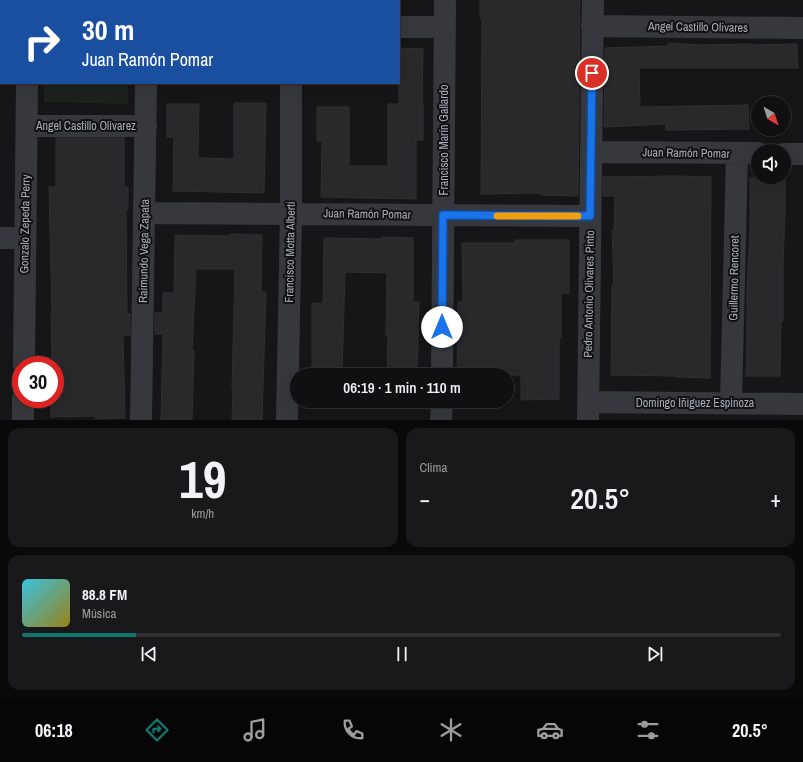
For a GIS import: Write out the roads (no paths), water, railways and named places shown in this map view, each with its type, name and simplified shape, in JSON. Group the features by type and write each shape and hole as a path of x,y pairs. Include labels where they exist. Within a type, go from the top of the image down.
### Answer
{"street":[{"name":"Francisco Marín Gallardo","path":"442,368 445,0"},
{"name":"Pedro Antonio Olivares Pinto","path":"588,411 593,0"},
{"name":"Angel Castillo Olivares","path":"592,26 803,28"},
{"path":"400,28 445,27"},
{"name":"Gonzalo Zepeda Perry","path":"24,356 27,84"},
{"name":"Raimundo Vega Zapata","path":"141,420 146,84"},
{"name":"Francisco Motta Alberti","path":"287,420 291,214 291,84"},
{"name":"Angel Castillo Olivarez","path":"27,126 146,126"},
{"name":"Juan Ramón Pomar","path":"591,152 751,153"},
{"name":"Guillermo Rencoret","path":"731,403 737,153"},
{"path":"791,154 803,154"},
{"name":"Juan Ramón Pomar","path":"144,213 590,216"},
{"path":"0,238 25,238"},
{"name":"Domingo Iñiguez Espinoza","path":"588,411 731,403 803,404"},
{"path":"23,408 23,420"},
{"path":"441,420 442,408"}]}
